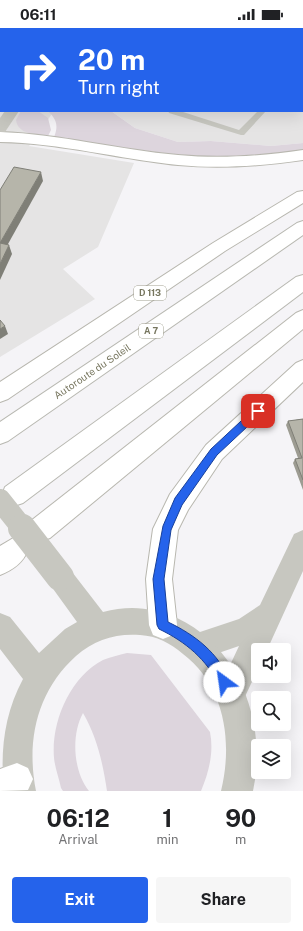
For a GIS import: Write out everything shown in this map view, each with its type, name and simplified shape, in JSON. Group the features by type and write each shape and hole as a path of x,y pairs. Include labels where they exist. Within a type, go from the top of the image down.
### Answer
{"main road":[{"path":"0,137 30,138 162,159 200,162 235,163 303,155"},
{"name":"D 113","path":"0,393 219,247 303,196"},
{"name":"Autoroute du Soleil","path":"0,434 303,227"},
{"path":"7,498 303,282"},
{"path":"41,529 303,318"},
{"path":"163,625 159,579 166,529 179,502 214,452 303,369"}],"street":[{"path":"0,129 11,112"},
{"path":"7,498 60,576 97,626"},
{"path":"232,695 268,615 303,543"},
{"path":"198,646 246,630 268,615"},
{"path":"12,785 17,742 25,708 39,677 56,655 76,638 97,626 119,621 141,620 163,625 181,634 198,646 217,668 232,695 240,729 242,765 237,791"},
{"path":"0,627 39,677"}],"lane":[{"path":"175,112 241,133 261,112"}],"shaded area":[{"path":"0,112 53,112 29,146 134,163 98,247 63,269 95,299 0,357"},
{"path":"20,112 39,112 48,118 51,130 48,136 29,133 20,129 16,120"},
{"path":"49,112 112,112 135,128 178,142 211,141 271,146 303,143 303,150 272,155 241,157 209,157 147,151 54,137 56,122"},
{"path":"112,112 303,112 303,143 271,146 211,141 178,142 135,128"},
{"path":"127,653 151,655 210,732 210,762 201,791 107,791 99,751 83,713 79,722 75,742 77,763 84,783 89,791 63,791 61,788 54,758 54,744 59,716 65,702 81,677 91,668 103,660"}],"building":[{"path":"14,167 41,172 0,243 0,190"},
{"path":"0,243 9,245 0,264"},
{"path":"0,320 5,326 0,329"},
{"path":"303,419 303,480 295,459 302,458 288,421"}],"route":[{"path":"224,682 217,668 198,646 181,634 163,625 159,579 166,529 179,502 214,452 258,411"}]}
